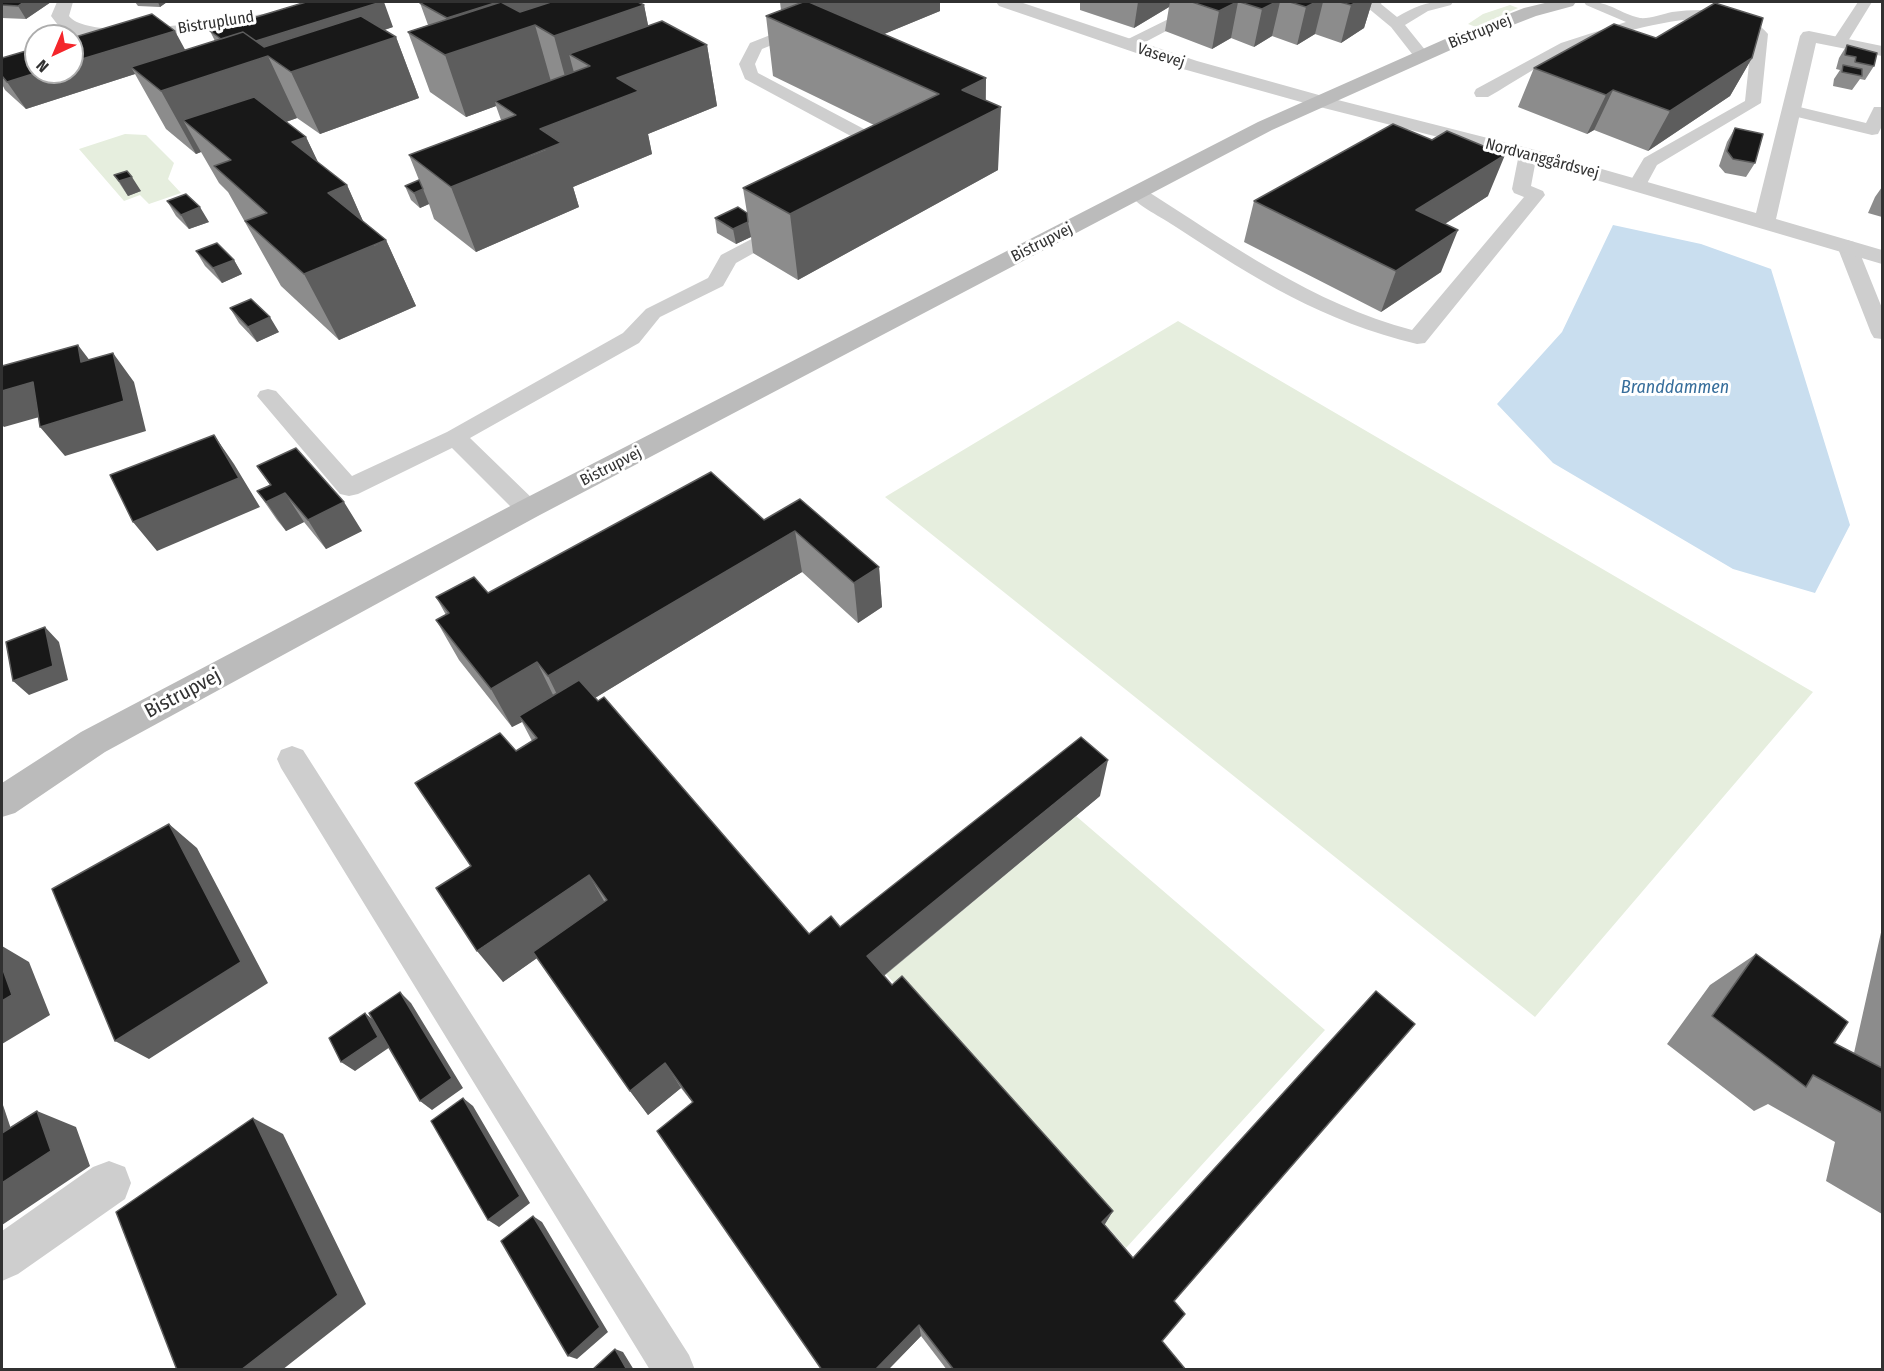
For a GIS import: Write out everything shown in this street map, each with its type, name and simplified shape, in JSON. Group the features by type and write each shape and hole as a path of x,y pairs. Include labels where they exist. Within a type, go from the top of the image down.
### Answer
{"main road":[{"name":"Bistrupvej","path":"2,802 93,742 528,509 1264,126 1422,56 1530,12 1567,2"}],"street":[{"name":"Bistruplund","path":"65,2 60,16 67,26 80,31 116,35 151,33 357,2"},
{"name":"Vasevej","path":"1005,2 1128,45 1319,101"},
{"path":"1765,221 1809,36 1882,51"},
{"name":"Nordvanggårdsvej","path":"1319,101 1528,154 1765,221 1882,257"},
{"path":"2,1258 109,1183"}],"lane":[{"path":"866,2 756,46 747,63 752,76 908,160 888,171"},
{"path":"1128,45 1214,2"},
{"path":"1376,2 1373,5 1396,24 1422,56"},
{"path":"1396,24 1423,8 1446,2"},
{"path":"1591,2 1640,23"},
{"path":"1839,43 1865,2"},
{"path":"1482,93 1567,46 1640,23 1700,13 1726,16 1748,25 1760,34 1752,103 1650,162 1637,185"},
{"path":"1791,110 1872,130 1880,111"},
{"path":"1137,193 1293,291 1343,316 1395,334 1417,338 1536,195 1521,189 1528,154"},
{"path":"268,396 349,488 455,437 631,338 653,313 716,282 728,259 798,220"},
{"path":"1847,246 1882,333"},
{"path":"455,437 528,509"},
{"path":"292,759 674,1370"}],"green space":[{"path":"1510,5 1518,8 1476,27 1468,24 1483,14"},
{"path":"125,134 146,135 174,163 168,179 181,193 149,204 140,195 124,201 79,149"},
{"path":"1178,321 1813,692 1535,1017 885,497"},
{"path":"1076,816 1325,1030 1126,1248 886,974"}],"water":[{"name":"Branddammen","path":"1613,225 1701,244 1771,269 1850,525 1815,593 1733,569 1553,463 1497,404 1562,332"}],"building":[{"path":"2,2 24,2 18,6 2,5"},
{"path":"306,2 381,2 256,41 243,32 221,39 210,31"},
{"path":"498,2 447,18 420,3"},
{"path":"501,2 520,12 551,2 638,2 644,5 554,36 535,25 445,55 408,32"},
{"path":"803,2 809,2 986,78 962,90 1001,107 790,214 743,188 939,94 766,16"},
{"path":"1192,2 1237,2 1219,11"},
{"path":"1240,2 1276,2 1262,9"},
{"path":"1290,2 1316,2 1306,7"},
{"path":"1340,2 1357,2 1351,5"},
{"path":"1715,3 1763,18 1752,58 1670,111 1613,90 1606,95 1534,68 1614,24 1656,38"},
{"path":"152,14 175,31 84,58 84,34"},
{"path":"361,16 396,37 291,72 268,56 161,91 131,67 243,32 264,47"},
{"path":"662,21 707,45 617,78 639,91 540,129 561,143 451,187 409,155 516,115 495,101 590,66 569,54"},
{"path":"1847,45 1877,53 1874,66 1855,62 1856,57 1845,55"},
{"path":"24,52 24,77 7,82 2,76 2,58"},
{"path":"1843,65 1862,69 1862,76 1842,72"},
{"path":"254,97 306,137 292,142 347,185 328,193 386,240 304,274 245,221 267,213 214,166 231,160 183,120"},
{"path":"1393,124 1432,140 1447,131 1505,155 1416,210 1458,230 1396,271 1254,201"},
{"path":"1735,128 1763,134 1755,163 1733,159 1727,151"},
{"path":"127,171 132,177 119,181 114,175"},
{"path":"419,180 423,189 414,193 405,186"},
{"path":"186,194 200,207 181,215 167,201"},
{"path":"738,207 747,213 748,222 733,229 715,218"},
{"path":"217,243 234,260 213,268 196,251"},
{"path":"251,299 270,317 248,327 230,308"},
{"path":"78,345 81,362 113,353 124,401 40,427 33,382 2,391 2,366"},
{"path":"214,435 239,478 133,522 110,475"},
{"path":"296,448 344,502 308,520 285,493 266,502 257,491 271,485 257,466"},
{"path":"711,472 764,520 800,499 879,567 854,583 795,531 548,676 537,662 491,689 436,620 449,613 436,597 474,577 488,593"},
{"path":"45,627 53,666 13,681 6,642"},
{"path":"579,680 598,701 604,697 809,934 831,916 840,927 1081,737 1108,760 867,956 892,985 902,976 1113,1211 1102,1222 1133,1258 1376,991 1415,1024 1174,1301 1185,1314 1162,1341 1186,1370 954,1370 919,1325 875,1370 822,1370 657,1131 693,1102 665,1063 630,1091 533,952 607,900 589,875 477,951 436,888 471,866 415,783 500,733 516,751 537,738 519,716"},
{"path":"169,824 241,962 115,1041 52,889"},
{"path":"1756,954 1848,1022 1834,1043 1882,1068 1882,1113 1813,1075 1806,1087 1712,1016"},
{"path":"2,967 12,995 2,1001"},
{"path":"400,992 452,1078 420,1101 369,1013"},
{"path":"365,1013 378,1037 341,1062 329,1038"},
{"path":"463,1098 520,1196 488,1220 431,1121"},
{"path":"37,1111 51,1151 2,1183 2,1133"},
{"path":"253,1118 338,1295 241,1370 177,1370 116,1212"},
{"path":"533,1216 600,1327 568,1356 501,1241"},
{"path":"615,1349 627,1370 592,1370"}]}
